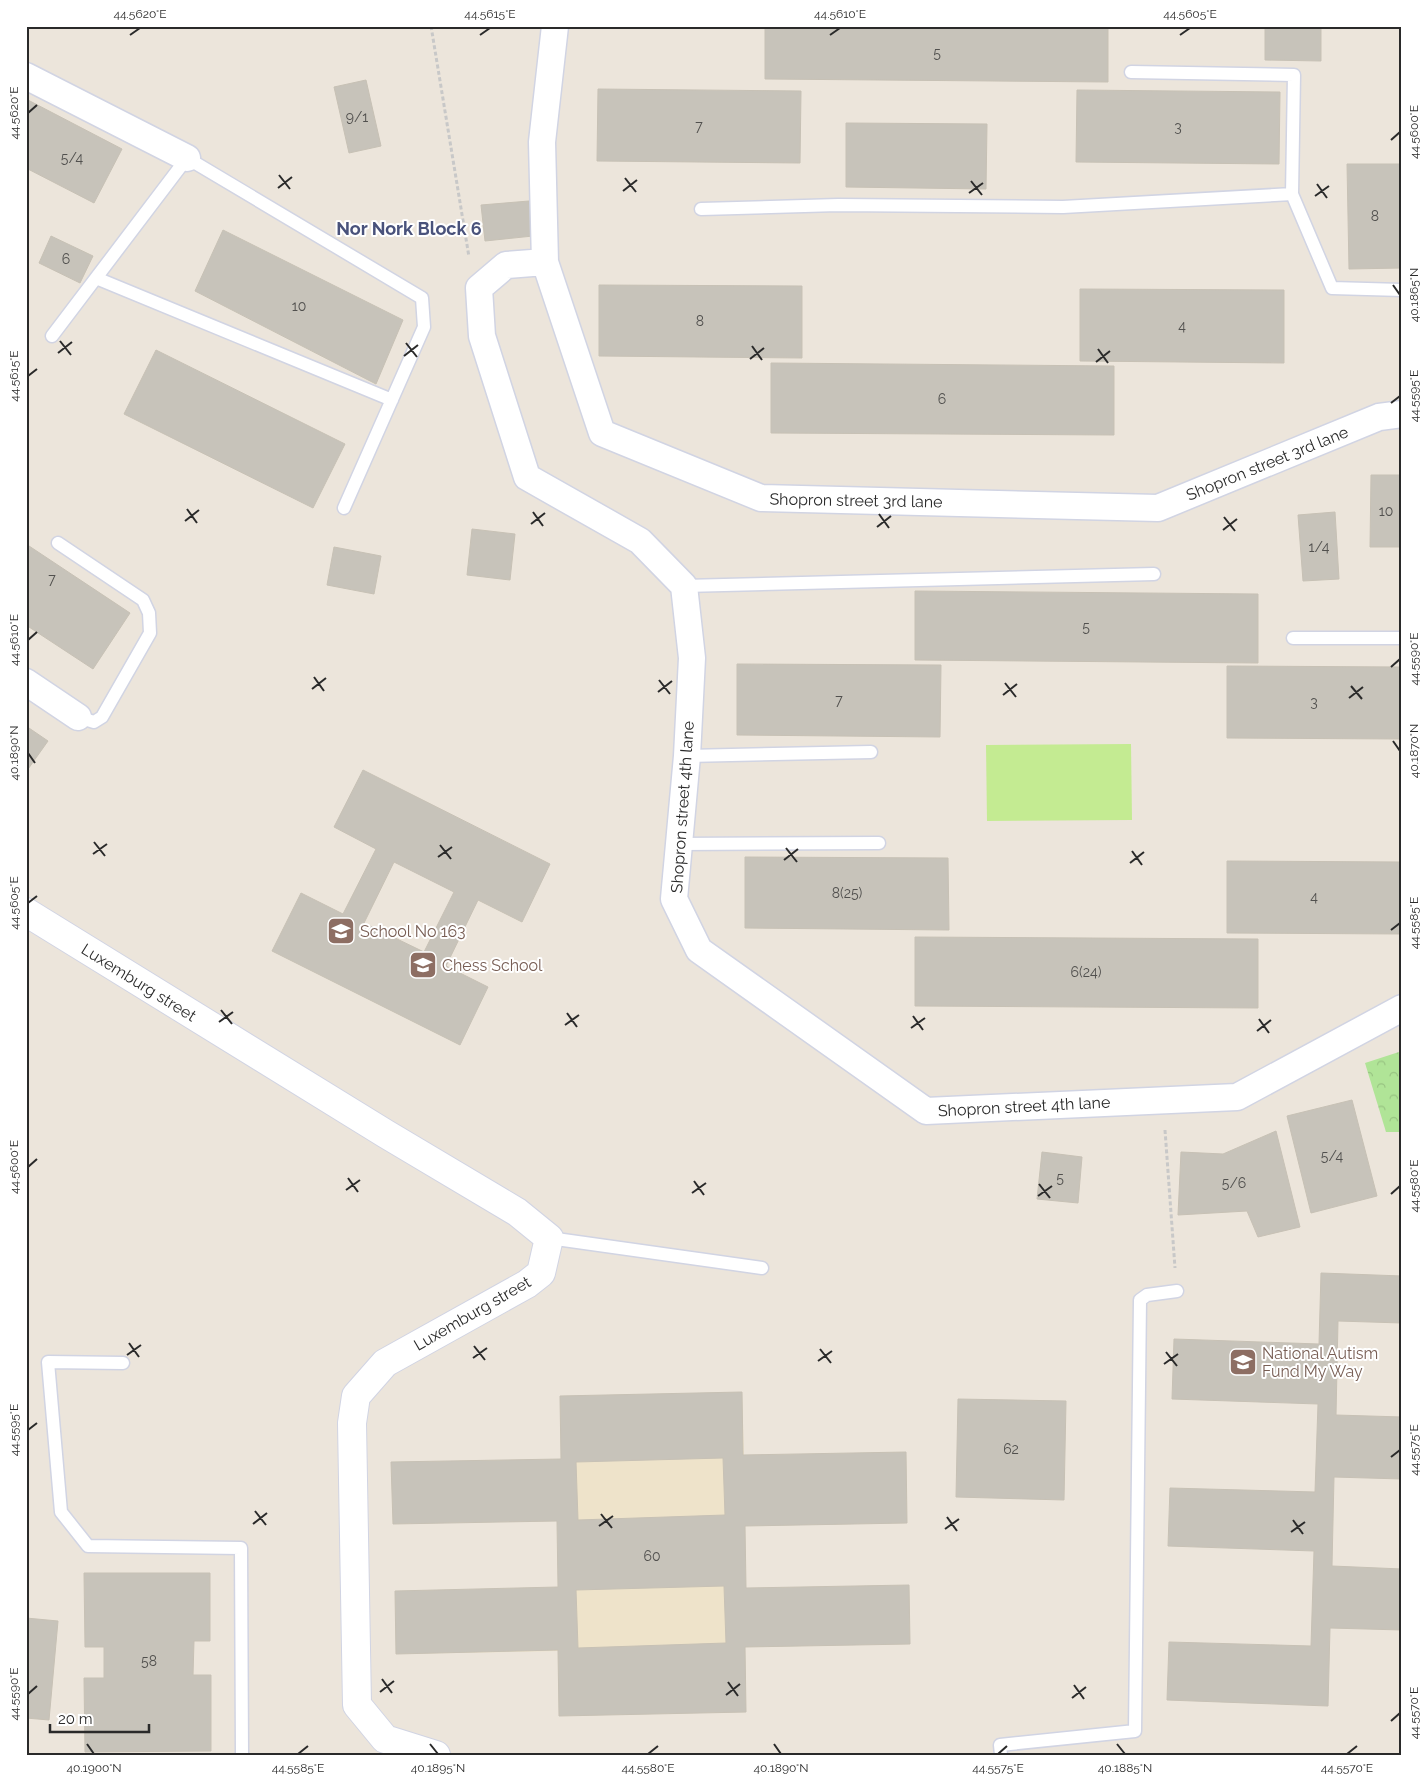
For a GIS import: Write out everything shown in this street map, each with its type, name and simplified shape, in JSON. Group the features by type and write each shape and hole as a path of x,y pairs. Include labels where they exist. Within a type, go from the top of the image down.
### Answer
{"street":[{"name":"Shopron street 3rd lane","path":"555,26 542,142 545,262 602,433 761,498 1158,508 1379,418 1402,414"},
{"path":"26,76 187,158"},
{"path":"545,262 506,265 479,288 482,336 527,477 640,541 684,586"},
{"name":"Shopron street 4th lane","path":"684,586 692,658 687,756 674,899 699,950 926,1111 1237,1097 1402,1008"},
{"path":"26,682 78,717"},
{"name":"Luxemburg street","path":"26,912 386,1134 517,1212 549,1238 541,1273 527,1284 385,1363 356,1396 352,1423 357,1705 385,1739 436,1755"}],"lane":[{"path":"1131,72 1294,75 1292,194 1332,288 1402,290"},
{"path":"52,336 187,158 422,298 424,327 344,508"},
{"path":"701,209 838,205 1063,207 1292,194"},
{"path":"96,278 392,400"},
{"path":"58,542 144,600 149,613 150,633 102,717 94,722 78,717"},
{"path":"684,586 1154,574"},
{"path":"1293,638 1402,638"},
{"path":"687,756 871,752"},
{"path":"679,844 879,843"},
{"path":"549,1238 762,1268"},
{"path":"1001,1755 1000,1745 1135,1731 1140,1300 1147,1295 1177,1291"},
{"path":"123,1363 48,1362 61,1512 88,1546 241,1548 242,1755"}],"path":[{"path":"431,26 467,251"},
{"path":"1163,1100 1177,1291"}],"shaded area":[{"path":"742,1392 744,1455 906,1452 907,1523 745,1526 746,1588 909,1585 910,1644 745,1647 746,1712 559,1716 558,1651 396,1654 395,1591 558,1587 557,1521 393,1524 391,1462 561,1459 560,1396"}],"green space":[{"path":"1131,744 1132,820 987,821 986,745"},
{"path":"1402,1051 1402,1132 1386,1132 1365,1063"}],"building":[{"path":"765,26 1108,26 1108,82 765,79"},
{"path":"1265,26 1321,26 1321,61 1265,60"},
{"path":"366,80 381,146 349,153 334,87"},
{"path":"598,89 801,91 800,163 597,161"},
{"path":"1077,90 1280,92 1279,164 1076,162"},
{"path":"26,99 122,149 94,203 26,168"},
{"path":"846,123 987,124 986,189 846,187"},
{"path":"1347,164 1402,164 1402,268 1349,269"},
{"path":"529,201 533,236 485,241 481,205"},
{"path":"223,230 403,320 376,384 195,291"},
{"path":"51,236 93,256 80,283 39,263"},
{"path":"599,285 802,286 802,358 599,356"},
{"path":"1080,289 1284,290 1284,363 1080,361"},
{"path":"156,350 345,444 313,508 124,414"},
{"path":"771,363 1114,366 1114,435 771,433"},
{"path":"1371,475 1402,475 1402,547 1370,547"},
{"path":"1335,512 1339,579 1303,581 1298,515"},
{"path":"472,529 515,534 510,580 467,575"},
{"path":"26,544 130,613 93,669 26,625"},
{"path":"334,547 381,556 374,594 327,585"},
{"path":"915,591 1258,594 1258,663 915,660"},
{"path":"737,664 941,665 940,737 737,735"},
{"path":"1227,666 1402,667 1402,739 1227,738"},
{"path":"26,726 48,741 26,772"},
{"path":"363,770 550,864 522,922 478,900 446,966 488,987 460,1045 272,951 301,893 343,914 376,849 334,827","holes":["394,862 454,892 424,952 364,923"]},
{"path":"745,857 948,858 949,930 745,928"},
{"path":"1227,861 1402,862 1402,934 1227,933"},
{"path":"915,937 1258,939 1258,1008 915,1006"},
{"path":"1352,1100 1377,1196 1311,1213 1287,1116"},
{"path":"1276,1131 1300,1227 1258,1237 1247,1211 1178,1215 1181,1152 1223,1154"},
{"path":"1042,1152 1082,1157 1078,1203 1037,1199"},
{"path":"1321,1273 1402,1276 1402,1323 1338,1321 1336,1415 1402,1417 1402,1479 1334,1477 1332,1566 1402,1569 1402,1630 1330,1628 1328,1706 1167,1700 1169,1642 1311,1646 1314,1551 1168,1546 1170,1488 1315,1492 1318,1404 1172,1399 1174,1339 1319,1344"},
{"path":"742,1392 743,1455 906,1452 907,1523 745,1526 746,1588 909,1585 910,1644 745,1647 746,1712 559,1716 558,1650 396,1654 395,1591 558,1587 557,1521 393,1524 391,1462 561,1459 560,1396","holes":["723,1458 725,1515 578,1520 576,1462","724,1586 726,1643 578,1648 576,1590"]},
{"path":"958,1399 1066,1401 1064,1500 956,1497"},
{"path":"84,1573 210,1573 210,1641 194,1641 193,1675 211,1675 211,1751 85,1752 84,1678 104,1678 104,1647 85,1647"},
{"path":"26,1618 58,1621 49,1720 26,1718"}],"place":[{"name":"School No 163","path":"341,931"},
{"name":"Chess School","path":"423,965"},
{"name":"National Autism Fund My Way","path":"1243,1362"}],"district":[{"name":"Nor Nork Block 6","path":"409,229"}]}
